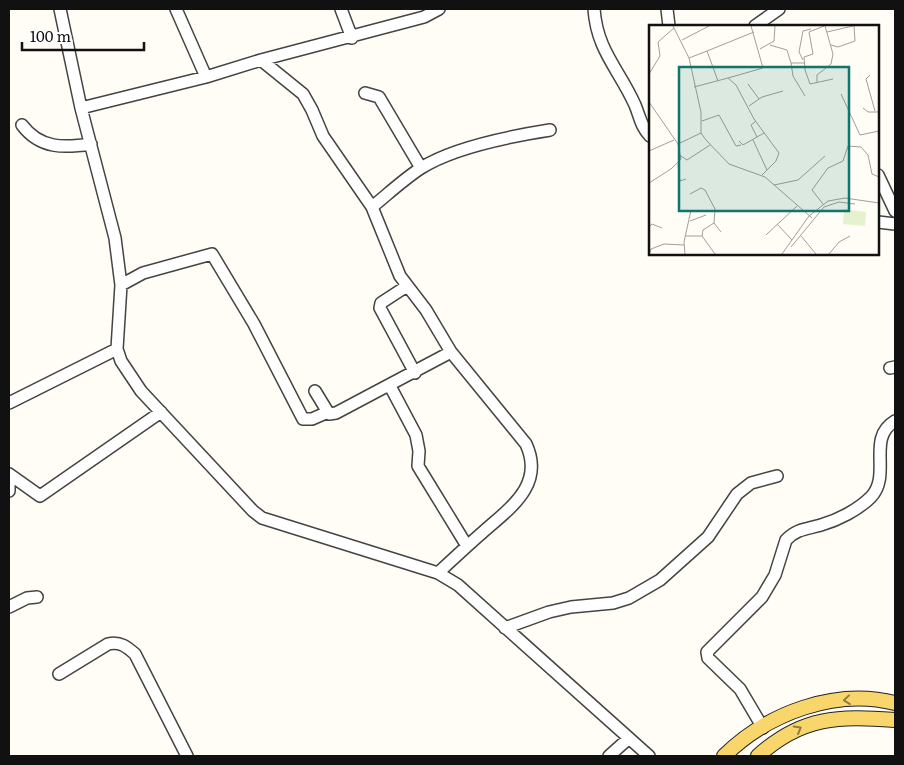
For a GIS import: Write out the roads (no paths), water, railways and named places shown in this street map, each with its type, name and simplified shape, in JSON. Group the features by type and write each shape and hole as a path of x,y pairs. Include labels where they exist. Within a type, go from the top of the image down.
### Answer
{"main road":[{"path":"724,756 733,747 790,711 819,703 871,699 895,703"},
{"path":"758,756 768,747 808,724 851,717 895,720"}],"street":[{"path":"60,9 81,108 115,238 121,285 117,349 121,361 141,391 253,511 262,518 438,574 458,585 649,756"},
{"path":"176,9 206,77"},
{"path":"341,9 352,38"},
{"path":"81,108 352,38 424,17 439,9"},
{"path":"594,9 602,48 635,105 643,129 649,135"},
{"path":"667,9 669,25"},
{"path":"756,25 779,9"},
{"path":"261,60 303,94 323,136 372,207 390,255 407,286 426,310 452,352 526,444 532,458 530,480 517,502 466,546 438,574"},
{"path":"365,92 379,97 421,168"},
{"path":"22,125 38,140 57,148 91,144"},
{"path":"372,207 421,168 462,150 550,130"},
{"path":"879,177 895,211"},
{"path":"879,222 895,224"},
{"path":"121,285 143,273 212,254 216,257 254,324 303,420 312,419 328,412 332,414 341,411 452,352"},
{"path":"407,286 381,304 380,308 415,372"},
{"path":"9,402 117,349"},
{"path":"390,386 416,435 420,451 418,466 466,546"},
{"path":"315,391 328,412"},
{"path":"9,474 40,496 161,412"},
{"path":"763,728 740,689 708,658 707,652 762,597 776,575 786,540 790,536 802,529 829,523 857,509 871,497 878,488 882,434 886,427 895,421"},
{"path":"506,628 549,612 571,607 613,603 629,598 660,580 708,537 737,494 751,483 777,476"},
{"path":"9,481 9,491"},
{"path":"9,607 27,598 36,597"},
{"path":"60,674 108,644 114,643 125,646 135,654 187,756"},
{"path":"609,756 628,739"}]}
